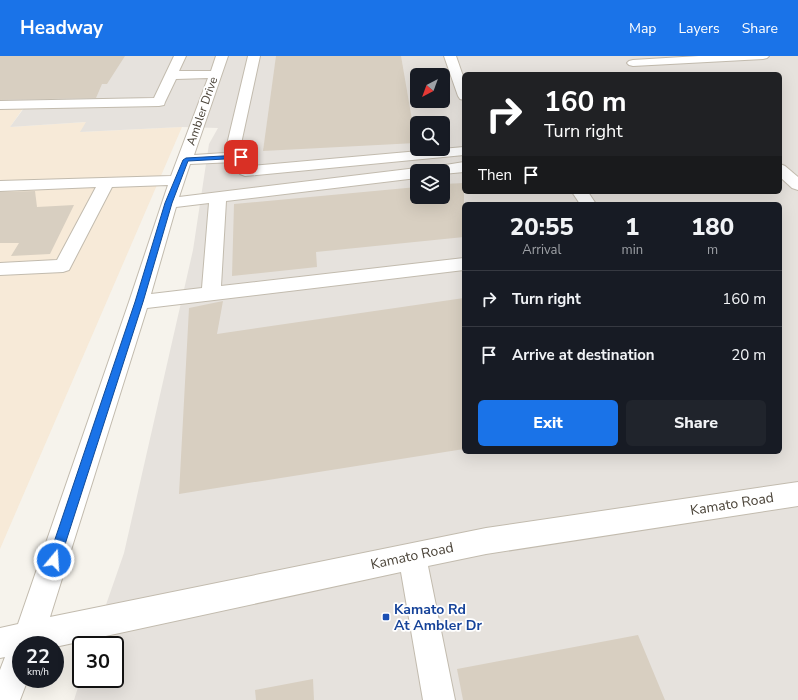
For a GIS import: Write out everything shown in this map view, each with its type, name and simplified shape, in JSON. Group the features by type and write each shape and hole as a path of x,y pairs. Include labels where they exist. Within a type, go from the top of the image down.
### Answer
{"street":[{"path":"0,105 159,102 180,56"},
{"path":"231,157 254,56"},
{"path":"450,56 462,90"},
{"path":"633,63 674,58 763,56"},
{"path":"172,75 219,65"},
{"name":"Ambler Drive","path":"28,636 139,302 169,203 186,160 219,65"},
{"path":"120,115 127,103"},
{"path":"186,160 241,157 245,171 462,151"},
{"path":"450,169 462,167"},
{"path":"782,171 798,185"},
{"path":"169,203 410,174"},
{"path":"0,186 178,180"},
{"path":"0,269 63,266 107,182"},
{"path":"211,294 218,197"},
{"path":"139,302 462,264"},
{"name":"Kamato Road","path":"64,637 412,556 486,541 798,494"},
{"path":"412,556 440,700"},
{"path":"0,629 12,637"},
{"name":"Kamato Road","path":"0,643 12,644"},
{"name":"Ambler Drive","path":"4,700 12,679"}],"shaded area":[{"path":"0,56 798,56 798,700 74,700 78,688 124,688 124,636 95,636 124,553 193,250 209,144 218,128 182,127 80,132 86,122 10,127 24,108 0,108"},
{"path":"24,107 10,127 87,122 81,132 182,127 0,549 0,108"}],"building":[{"path":"0,56 125,56 107,84 102,84 96,98 0,100"},
{"path":"276,56 401,56 411,116 410,116 410,143 263,151"},
{"path":"462,183 464,202 462,202 462,237 316,252 317,267 232,276 234,204 410,188 410,204 450,204 450,184"},
{"path":"35,191 37,207 74,205 50,254 11,256 19,243 0,243 0,192"},
{"path":"462,298 462,449 179,494 189,308 223,301 217,334"},
{"path":"638,635 665,700 463,700 457,669"},
{"path":"313,679 314,700 256,700 255,690"}],"place":[{"name":"Kamato Rd At Ambler Dr","path":"386,617"}],"route":[{"path":"54,560 139,302 169,203 186,160 241,157"}]}
